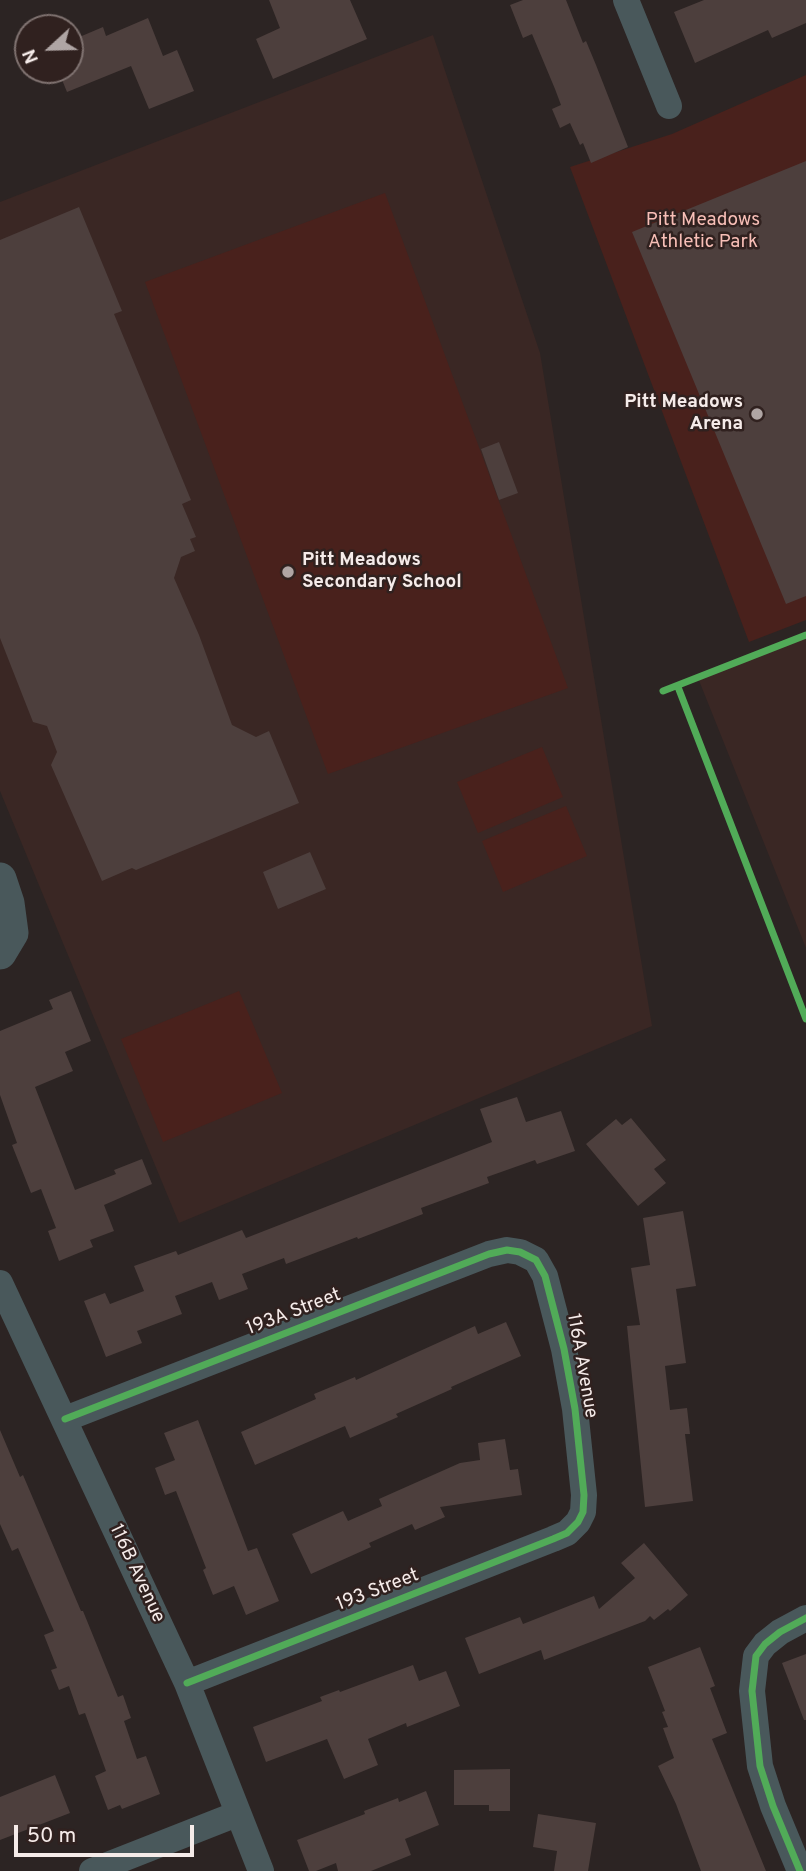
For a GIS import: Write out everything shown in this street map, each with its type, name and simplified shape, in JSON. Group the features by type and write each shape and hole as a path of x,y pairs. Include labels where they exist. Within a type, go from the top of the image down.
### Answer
{"street":[{"path":"626,0 669,106"},
{"path":"0,879 8,903 6,943"},
{"name":"193A Street","path":"65,1419 489,1254 507,1250 536,1259"},
{"name":"116A Avenue","path":"536,1259 554,1306 575,1409 584,1495 583,1512 578,1522"},
{"name":"116B Avenue","path":"0,1285 187,1683 261,1871"},
{"name":"193 Street","path":"187,1683 553,1539 567,1533 578,1522"},
{"path":"800,1871 762,1776 752,1691 756,1657 765,1644 780,1632 806,1618"},
{"path":"92,1871 237,1814"}],"shaded area":[{"name":"Pitt Meadows Secondary School","path":"433,35 540,353 652,1026 179,1223 0,791 0,202"},
{"path":"806,635 806,948 698,678"}],"green space":[{"name":"Pitt Meadows Athletic Park","path":"806,75 806,620 749,642 570,167 672,134"},
{"path":"385,193 568,688 328,774 145,282"},
{"path":"542,747 563,797 478,833 457,782"},
{"path":"566,806 587,856 503,892 482,841"},
{"path":"239,991 282,1093 163,1142 121,1039"}],"building":[{"path":"269,0 350,0 367,39 273,79 256,39 280,28"},
{"path":"523,0 566,0 583,43 586,41 628,147 591,163 583,143 580,145 570,123 560,128 552,109 561,105 555,89 532,34 523,38 510,5"},
{"path":"704,0 806,0 806,23 772,38 768,30 695,63 674,12"},
{"path":"148,18 163,56 177,50 194,91 149,109 131,66 67,92 64,84 84,84 84,35 103,27 106,36"},
{"name":"Pitt Meadows Arena","path":"806,161 806,596 786,604 632,232"},
{"path":"79,207 122,311 114,314 191,500 182,504 196,537 190,539 195,551 181,557 174,578 199,635 232,725 256,737 269,731 299,803 136,870 132,868 102,881 51,765 57,752 47,726 33,722 0,638 0,240"},
{"path":"499,442 518,493 499,500 481,449"},
{"path":"310,852 326,889 278,909 263,872"},
{"path":"71,991 91,1041 65,1052 73,1071 35,1087 75,1190 116,1174 114,1170 142,1159 152,1184 104,1205 114,1231 90,1240 93,1247 59,1261 48,1231 56,1228 41,1189 31,1193 12,1145 17,1143 0,1095 0,1031 53,1009 49,1000"},
{"path":"517,1097 526,1122 561,1111 575,1151 537,1164 535,1160 487,1177 489,1183 421,1208 423,1214 358,1239 357,1237 286,1264 284,1258 242,1274 248,1289 219,1300 212,1282 175,1296 182,1314 137,1331 142,1343 106,1357 84,1301 105,1293 110,1304 144,1291 134,1266 176,1251 178,1255 242,1230 246,1238 492,1142 480,1109"},
{"path":"631,1118 666,1160 654,1169 666,1183 638,1206 586,1144 616,1119 622,1125"},
{"path":"683,1211 696,1286 676,1289 686,1363 665,1366 670,1410 687,1408 690,1434 685,1434 693,1501 645,1507 627,1326 640,1325 631,1268 650,1265 643,1218"},
{"path":"506,1322 521,1356 451,1387 452,1389 396,1414 398,1417 350,1438 345,1426 255,1465 241,1432 316,1399 314,1394 355,1377 356,1380 475,1326 478,1334"},
{"path":"198,1420 248,1551 257,1548 279,1601 246,1615 234,1586 213,1595 203,1570 206,1568 176,1491 165,1495 155,1468 175,1460 164,1433"},
{"path":"0,1430 20,1477 23,1475 118,1697 123,1695 131,1718 124,1721 137,1759 146,1756 160,1794 122,1809 120,1805 108,1810 95,1776 106,1771 85,1713 79,1715 69,1686 59,1690 51,1670 57,1668 44,1635 54,1631 18,1548 12,1551 0,1524"},
{"path":"505,1439 510,1470 518,1469 522,1495 440,1507 445,1517 415,1530 412,1524 369,1543 371,1547 311,1574 292,1534 343,1511 348,1521 382,1506 379,1499 460,1463 480,1460 478,1443"},
{"path":"644,1543 688,1595 670,1611 668,1609 654,1620 650,1616 645,1621 544,1660 541,1650 479,1674 465,1638 520,1617 523,1624 594,1596 599,1609 635,1578 621,1563"},
{"path":"700,1647 715,1686 710,1688 727,1733 712,1739 766,1871 701,1871 676,1804 658,1766 674,1758 663,1728 668,1727 662,1712 665,1711 648,1667"},
{"path":"806,1654 806,1720 804,1720 782,1663"},
{"path":"413,1665 419,1681 446,1671 460,1706 407,1727 406,1723 368,1739 378,1765 344,1779 327,1739 266,1762 253,1727 322,1701 320,1697"},
{"path":"510,1769 510,1811 489,1811 489,1805 454,1805 454,1770"},
{"path":"55,1775 70,1813 0,1840 0,1797"},
{"path":"426,1791 439,1825 405,1839 411,1855 371,1871 338,1871 336,1863 309,1871 297,1840 365,1814 364,1811 398,1798 399,1802"},
{"path":"538,1814 596,1823 588,1871 554,1871 557,1851 533,1847"}],"cycle path":[{"path":"663,691 806,635"},
{"path":"678,687 806,1019"},
{"path":"65,1419 489,1254 507,1250 520,1252 536,1260 545,1276 564,1349 575,1409 584,1495 583,1512 578,1522 567,1533 553,1539 187,1683"},
{"path":"800,1871 760,1766 752,1691 756,1656 765,1644 780,1632 806,1618"}],"place":[{"name":"Pitt Meadows Arena","path":"757,414"},
{"name":"Pitt Meadows Secondary School","path":"288,572"}]}
